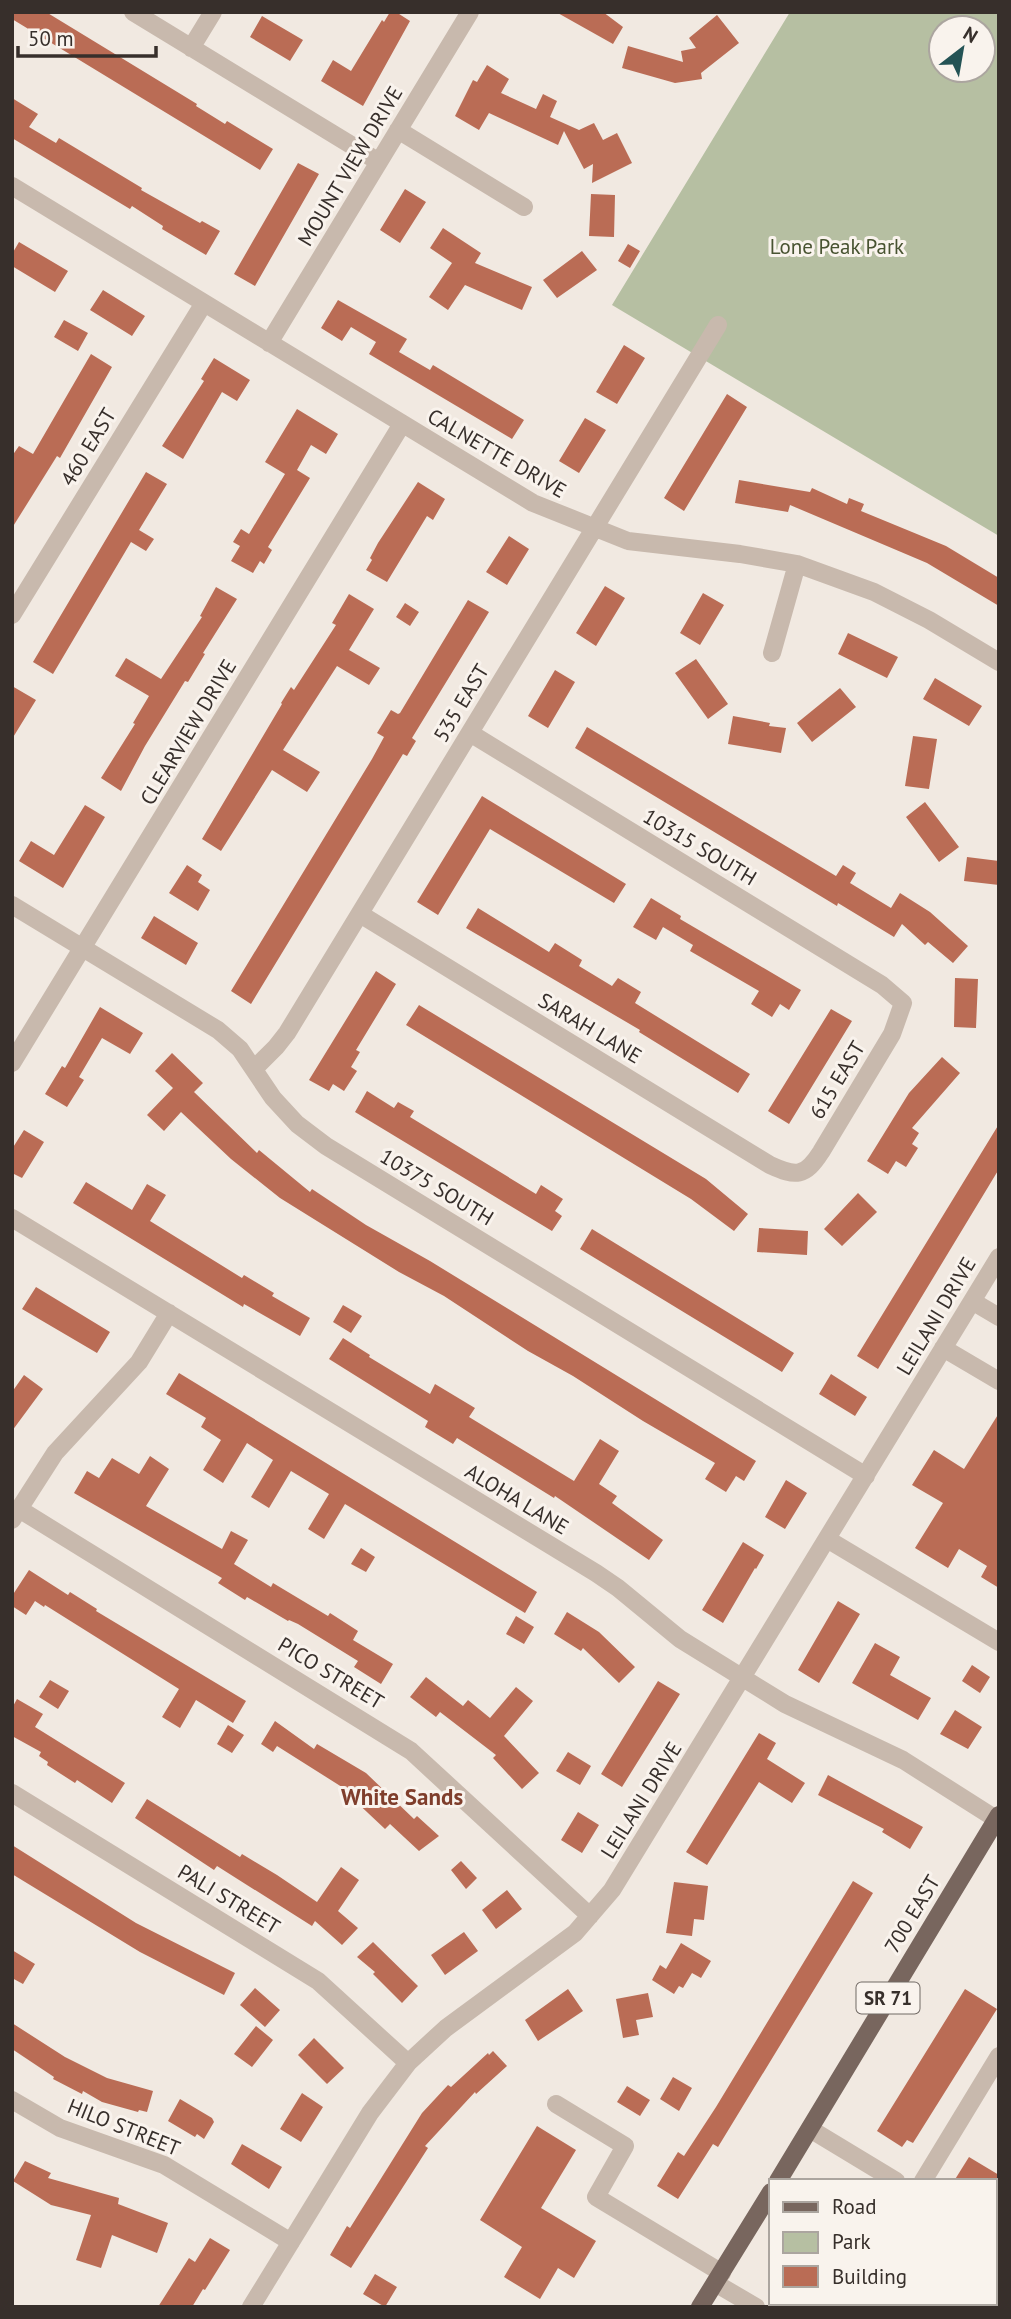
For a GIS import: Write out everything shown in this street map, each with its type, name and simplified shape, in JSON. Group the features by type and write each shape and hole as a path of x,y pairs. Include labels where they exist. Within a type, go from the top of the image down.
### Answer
{"main road":[{"name":"700 EAST","path":"779,2179 998,1817"},
{"path":"700,2307 769,2195"}],"street":[{"path":"133,12 379,162"},
{"path":"191,48 213,12"},
{"name":"MOUNT VIEW DRIVE","path":"269,343 470,12"},
{"path":"398,130 524,207"},
{"name":"CALNETTE DRIVE","path":"12,186 533,503 628,541 740,554 797,564 874,592 929,620 999,662"},
{"name":"460 EAST","path":"12,615 204,303"},
{"name":"535 EAST","path":"254,1069 286,1033 718,325"},
{"name":"CLEARVIEW DRIVE","path":"12,1063 402,425"},
{"path":"772,653 797,564"},
{"name":"10315 SOUTH","path":"470,733 882,985 903,1003"},
{"name":"10375 SOUTH","path":"12,905 218,1030 240,1049 272,1098 297,1124 326,1146 866,1475"},
{"name":"SARAH LANE","path":"360,914 770,1165 800,1174"},
{"name":"615 EAST","path":"800,1174 815,1161 892,1034 903,1003"},
{"name":"ALOHA LANE","path":"12,1218 596,1573 680,1639 742,1678 796,1710 903,1760 998,1817"},
{"name":"LEILANI DRIVE","path":"251,2307 370,2113 408,2063 446,2028 569,1938 590,1916 630,1862 999,1257"},
{"path":"972,1301 999,1317"},
{"path":"16,1515 55,1453 133,1369 169,1313"},
{"path":"943,1348 999,1381"},
{"name":"PICO STREET","path":"16,1515 411,1751 590,1916"},
{"path":"827,1539 999,1642"},
{"name":"PALI STREET","path":"12,1793 318,1981 408,2063"},
{"path":"924,2179 999,2056"},
{"name":"HILO STREET","path":"12,2100 60,2128 164,2165 291,2242"},
{"path":"556,2104 625,2146 596,2197 719,2278 756,2307"},
{"path":"810,2129 893,2179"}],"green space":[{"name":"Lone Peak Park","path":"790,12 999,12 999,536 612,305"}],"building":[{"path":"12,12 46,12 197,104 196,106 225,124 227,121 273,149 260,170 12,19"},
{"path":"390,12 396,12 410,21 363,106 321,81 333,60 351,71 382,20 384,22"},
{"path":"556,12 603,12 623,27 613,44"},
{"path":"717,15 739,43 701,73 702,79 675,83 622,68 628,46 683,62 681,51 696,48 689,38"},
{"path":"262,16 303,40 290,61 250,37"},
{"path":"487,65 509,79 501,93 536,109 543,94 557,101 550,117 579,130 594,123 603,140 617,133 632,163 592,183 593,164 584,169 564,131 558,145 489,113 479,130 455,116 473,80 477,82"},
{"path":"12,98 38,114 29,127 56,143 59,138 142,188 141,190 200,223 202,221 220,231 206,255 162,229 163,226 132,206 130,209 12,138"},
{"path":"298,163 319,174 255,286 234,274"},
{"path":"405,189 426,202 400,243 380,230"},
{"path":"591,194 615,195 614,237 589,236"},
{"path":"443,228 481,253 475,263 532,287 522,310 465,285 448,310 429,297 452,263 430,248"},
{"path":"19,242 68,271 55,292 12,266 12,254"},
{"path":"628,244 640,251 630,268 618,261"},
{"path":"582,251 597,270 557,298 543,280"},
{"path":"103,290 145,316 132,336 90,310"},
{"path":"338,300 407,339 399,352 430,370 433,365 524,420 512,439 369,354 376,342 351,327 342,341 321,328"},
{"path":"64,320 88,333 78,351 54,337"},
{"path":"624,345 645,358 617,404 596,392"},
{"path":"91,354 112,367 60,458 57,456 12,528 12,456 19,446 33,454"},
{"path":"214,358 250,380 237,401 222,392 183,459 162,446 204,381 201,379"},
{"path":"727,394 747,407 684,511 664,498"},
{"path":"297,409 338,434 326,454 311,445 297,470 310,478 268,547 272,550 264,564 260,561 253,573 231,561 240,546 233,542 241,529 249,534 285,474 265,462"},
{"path":"585,418 606,430 579,473 559,461"},
{"path":"146,472 167,484 139,530 154,539 146,551 131,542 53,674 33,662"},
{"path":"739,480 810,492 812,488 847,504 849,498 864,504 861,511 946,546 999,578 999,606 927,563 790,505 788,512 735,503"},
{"path":"418,482 445,499 433,520 427,516 387,582 366,570 378,543"},
{"path":"509,536 529,549 507,585 486,572"},
{"path":"605,586 625,598 596,646 576,633"},
{"path":"216,587 237,599 188,682 185,681 145,746 121,791 101,778 149,696 115,676 126,658 161,679 202,617 200,616"},
{"path":"703,593 724,605 700,645 680,633"},
{"path":"349,594 374,609 349,650 380,668 369,685 337,666 283,750 320,772 307,792 272,770 221,851 202,839 291,687 294,690 336,625 332,623"},
{"path":"468,600 489,612 412,738 416,741 407,756 403,754 251,1004 231,991 372,759 384,737 377,733 391,710 400,713"},
{"path":"405,603 419,612 410,626 396,617"},
{"path":"848,633 898,657 887,678 838,654"},
{"path":"696,659 728,704 708,719 675,673"},
{"path":"555,670 575,682 548,728 528,716"},
{"path":"935,678 982,706 969,726 923,699"},
{"path":"12,686 36,700 12,739"},
{"path":"840,688 856,707 812,742 797,723"},
{"path":"733,716 786,728 781,753 728,744"},
{"path":"587,727 836,876 843,865 856,873 850,883 891,908 900,893 930,912 968,946 953,963 928,942 925,945 902,924 894,937 838,903 837,906 575,748"},
{"path":"913,736 937,739 929,789 905,786"},
{"path":"482,796 626,884 614,903 490,829 438,915 417,902"},
{"path":"925,802 959,847 939,862 906,817"},
{"path":"85,805 105,817 63,888 19,861 31,841 54,855"},
{"path":"967,857 999,861 999,885 964,881"},
{"path":"187,865 202,875 198,882 210,890 198,911 169,893"},
{"path":"651,898 681,916 680,919 801,990 789,1010 780,1004 772,1017 751,1004 759,991 690,951 693,945 663,927 656,940 633,927"},
{"path":"478,908 549,952 555,943 582,960 579,966 612,986 618,978 641,992 635,1003 750,1074 738,1093 639,1032 640,1030 466,928"},
{"path":"154,916 198,943 186,965 141,938"},
{"path":"376,971 396,984 356,1050 360,1052 351,1067 357,1071 344,1091 333,1084 329,1091 309,1080"},
{"path":"955,978 978,979 976,1028 954,1027"},
{"path":"419,1005 706,1179 748,1214 734,1231 691,1199 406,1025"},
{"path":"100,1007 143,1033 130,1054 102,1038 79,1077 84,1080 67,1107 45,1094 62,1066 65,1068"},
{"path":"831,1009 852,1021 789,1124 768,1111"},
{"path":"172,1053 203,1083 194,1092 257,1153 259,1150 310,1192 312,1189 366,1225 430,1261 756,1461 744,1481 736,1476 726,1492 705,1479 715,1463 280,1198 231,1159 181,1112 164,1131 147,1115 173,1088 155,1071"},
{"path":"942,1057 960,1073 912,1128 919,1133 912,1144 918,1148 906,1167 896,1161 888,1174 867,1161 909,1093"},
{"path":"367,1091 394,1108 398,1102 414,1111 410,1117 536,1194 541,1185 563,1199 555,1211 562,1216 552,1231 355,1112"},
{"path":"999,1124 999,1169 878,1369 857,1356"},
{"path":"24,1130 44,1142 22,1178 12,1173 12,1149"},
{"path":"86,1182 132,1210 147,1184 166,1195 150,1221 242,1278 244,1275 274,1293 272,1296 310,1318 300,1336 244,1304 243,1307 73,1203"},
{"path":"858,1193 877,1212 842,1246 824,1229"},
{"path":"759,1228 808,1231 807,1255 757,1252"},
{"path":"592,1229 794,1353 782,1372 580,1249"},
{"path":"36,1287 110,1332 97,1353 22,1309"},
{"path":"343,1305 362,1316 351,1333 333,1322"},
{"path":"343,1338 430,1394 435,1384 475,1408 469,1417 574,1481 600,1439 619,1451 599,1484 617,1496 612,1503 663,1540 649,1560 555,1496 554,1498 457,1438 453,1444 425,1427 428,1421 329,1359"},
{"path":"179,1373 537,1592 525,1613 345,1504 324,1539 308,1529 329,1494 291,1471 269,1508 251,1497 273,1460 247,1443 223,1483 203,1470 221,1440 201,1427 206,1418 166,1394"},
{"path":"831,1374 867,1397 855,1416 819,1394"},
{"path":"24,1375 43,1389 12,1431 12,1392"},
{"path":"999,1413 999,1588 981,1577 987,1566 959,1549 948,1568 915,1548 943,1503 912,1485 934,1450 964,1469"},
{"path":"150,1456 169,1469 146,1506 222,1549 231,1531 248,1540 234,1564 271,1587 273,1583 358,1631 353,1640 393,1664 381,1684 354,1667 358,1661 298,1624 247,1597 245,1600 218,1583 222,1578 74,1493 87,1471 99,1478 112,1458 139,1474"},
{"path":"786,1480 807,1493 785,1529 765,1517"},
{"path":"743,1542 764,1555 723,1623 702,1610"},
{"path":"361,1548 375,1557 366,1572 351,1564"},
{"path":"29,1570 68,1595 70,1592 97,1609 96,1611 246,1701 233,1723 196,1700 180,1728 162,1717 179,1689 45,1605 44,1607 35,1601 26,1615 12,1606 12,1596"},
{"path":"838,1601 860,1614 819,1683 798,1670"},
{"path":"567,1612 599,1632 635,1667 619,1683 583,1648 581,1651 554,1634"},
{"path":"516,1616 534,1627 524,1644 506,1634"},
{"path":"875,1643 900,1657 890,1675 931,1698 918,1720 852,1683"},
{"path":"972,1665 990,1677 980,1693 962,1681"},
{"path":"426,1677 463,1706 468,1700 490,1718 516,1687 533,1701 504,1736 539,1773 522,1789 493,1758 496,1755 440,1712 436,1717 410,1697"},
{"path":"50,1680 69,1691 58,1709 39,1697"},
{"path":"658,1681 680,1694 622,1787 601,1774"},
{"path":"17,1699 43,1714 35,1727 125,1783 112,1803 77,1780 75,1783 47,1765 48,1762 39,1756 41,1752 12,1736 12,1708"},
{"path":"955,1710 982,1727 968,1749 940,1734"},
{"path":"275,1721 314,1749 317,1744 366,1773 414,1819 417,1816 439,1836 419,1851 390,1824 385,1829 351,1797 353,1794 277,1746 273,1752 261,1744"},
{"path":"228,1725 244,1735 232,1753 217,1744"},
{"path":"759,1733 776,1743 767,1759 805,1783 792,1803 759,1782 707,1865 686,1852"},
{"path":"568,1752 591,1766 580,1785 556,1771"},
{"path":"828,1775 923,1827 910,1849 882,1832 884,1829 818,1795"},
{"path":"147,1799 240,1857 242,1854 277,1875 317,1902 341,1867 359,1880 338,1911 358,1928 342,1945 315,1921 312,1926 217,1866 214,1870 135,1818"},
{"path":"578,1812 599,1825 582,1853 561,1840"},
{"path":"12,1845 136,1923 235,1973 224,1995 140,1952 12,1874"},
{"path":"461,1861 477,1878 466,1889 451,1870"},
{"path":"853,1881 873,1893 718,2147 713,2144 678,2199 657,2186 678,2152 684,2156 716,2107"},
{"path":"674,1882 708,1886 704,1920 694,1919 692,1936 666,1933"},
{"path":"507,1890 522,1909 496,1929 482,1910"},
{"path":"464,1932 478,1951 445,1975 431,1955"},
{"path":"373,1942 418,1986 402,2003 373,1974 375,1972 357,1957"},
{"path":"681,1943 711,1961 701,1978 692,1973 683,1988 679,1986 674,1994 652,1980 660,1965 666,1969"},
{"path":"12,1950 35,1964 23,1984 12,1978"},
{"path":"255,1988 280,2010 265,2027 240,2005"},
{"path":"568,1989 583,2011 538,2041 525,2020"},
{"path":"965,1989 997,2009 913,2143 907,2140 902,2147 877,2131"},
{"path":"648,1993 653,2017 636,2020 639,2035 623,2038 616,1999"},
{"path":"12,2023 65,2057 107,2078 153,2091 147,2112 102,2102 53,2079 54,2077 12,2049"},
{"path":"256,2026 273,2040 252,2067 234,2054"},
{"path":"314,2038 344,2068 327,2084 298,2055"},
{"path":"493,2051 507,2066 476,2094 475,2092 425,2146 428,2148 351,2268 330,2255 347,2226 350,2228 422,2113 448,2085 451,2087"},
{"path":"673,2077 692,2088 679,2111 660,2099"},
{"path":"627,2086 650,2100 640,2116 617,2102"},
{"path":"302,2093 323,2107 301,2142 280,2129"},
{"path":"180,2099 212,2118 214,2122 204,2139 197,2134 195,2137 168,2121"},
{"path":"537,2126 576,2150 541,2208 596,2241 574,2278 558,2268 540,2299 504,2277 522,2247 480,2220"},
{"path":"242,2144 282,2167 269,2189 231,2164"},
{"path":"969,2157 999,2175 999,2181 955,2179"},
{"path":"25,2161 51,2173 48,2178 119,2198 118,2204 168,2223 157,2253 112,2235 101,2268 76,2260 91,2215 51,2205 13,2181"},
{"path":"210,2238 230,2250 205,2290 203,2289 192,2307 158,2307 189,2258 195,2262"},
{"path":"375,2274 397,2287 385,2307 363,2294"}],"district":[{"name":"White Sands","path":"402,1796"}]}
